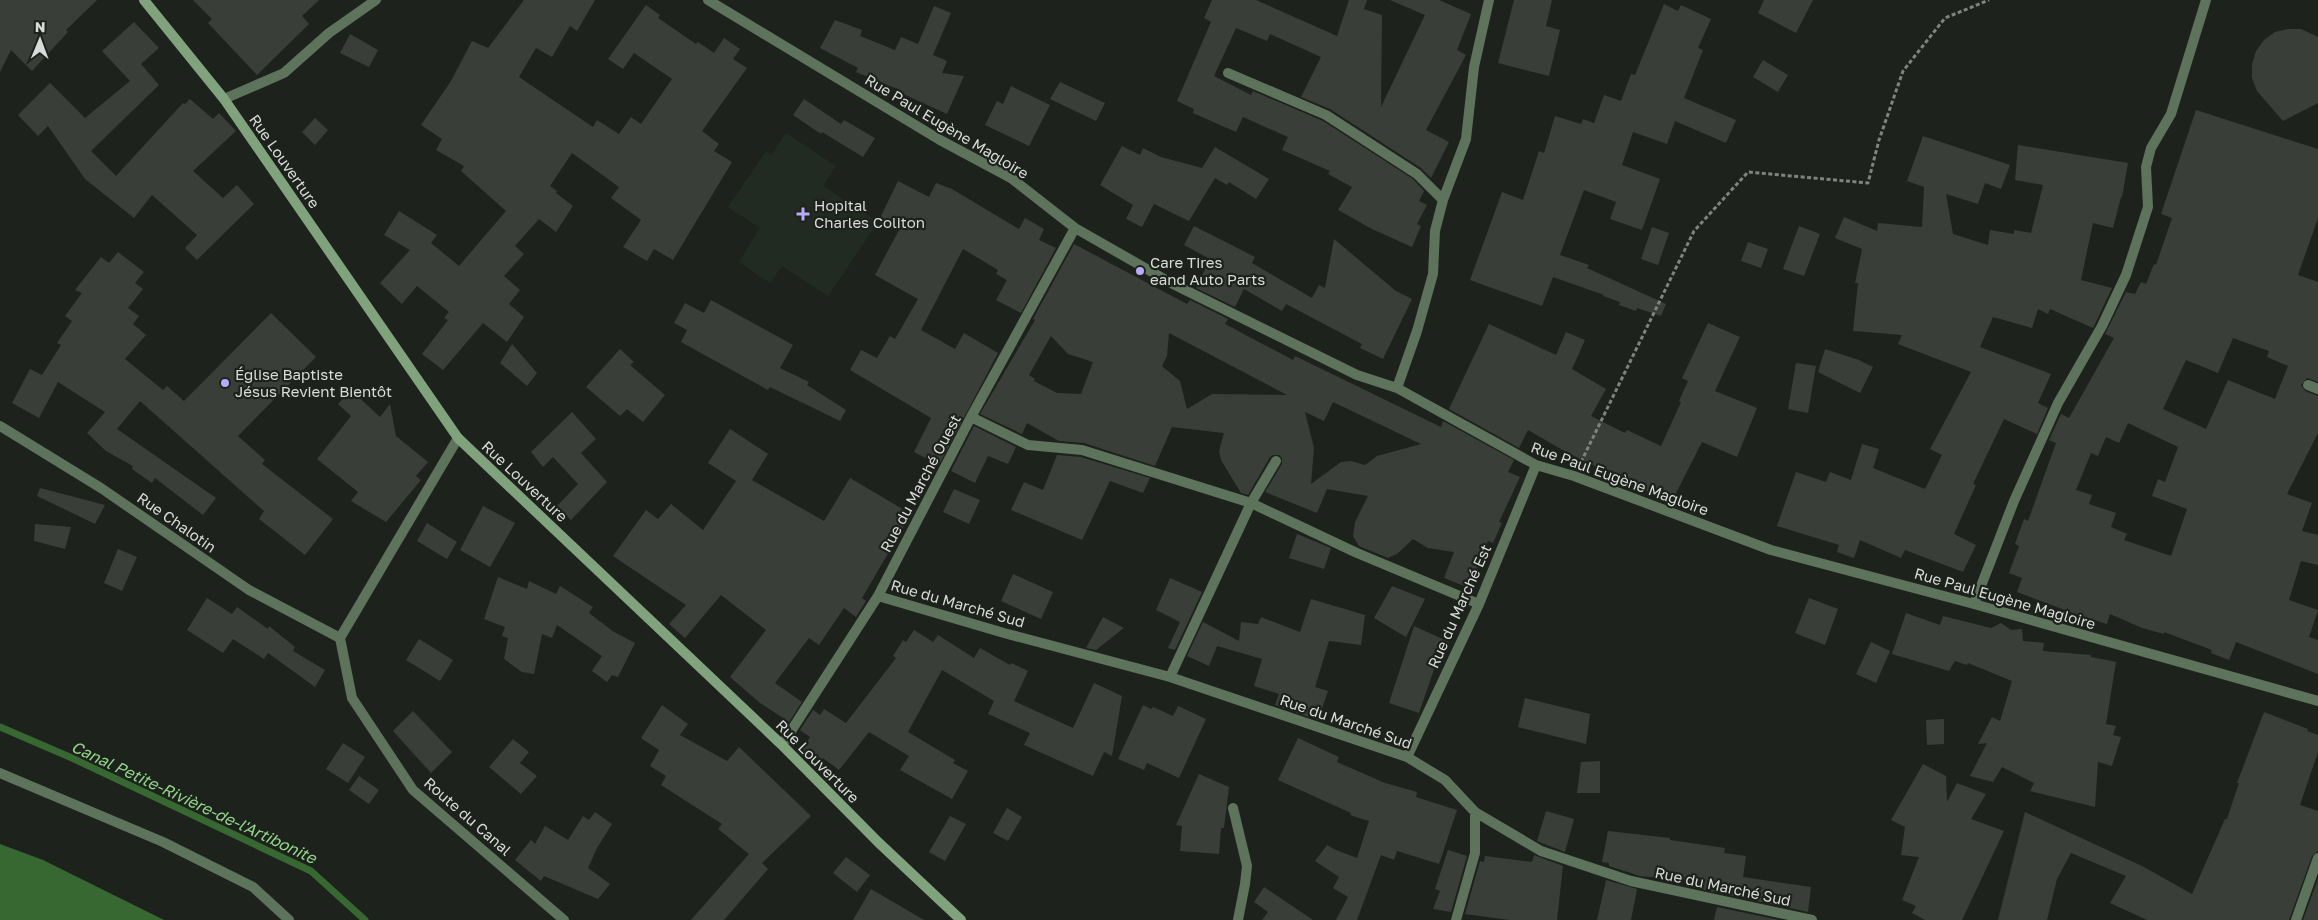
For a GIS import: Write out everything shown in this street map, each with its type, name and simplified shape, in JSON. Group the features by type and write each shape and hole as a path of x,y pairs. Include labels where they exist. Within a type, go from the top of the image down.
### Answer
{"main road":[{"name":"Rue Louverture","path":"144,0 224,99 458,438 782,745 878,842 961,920"}],"street":[{"path":"224,99 284,73 329,33 376,0"},
{"name":"Rue Paul Eugène Magloire","path":"708,0 940,140 1011,178 1074,228 1187,291 1357,375 1397,388 1536,465 1574,476 1771,550 1974,604 2318,701"},
{"path":"1397,388 1418,331 1433,274 1435,231 1443,200 1466,139 1474,68 1489,0"},
{"path":"1974,604 2014,501 2058,403 2102,326 2126,275 2148,207 2146,167 2151,148 2170,114 2206,0"},
{"path":"1228,73 1326,115 1417,174 1443,200"},
{"name":"Rue du Marché Ouest","path":"782,745 878,596 971,417 1074,228"},
{"path":"2308,385 2318,390"},
{"path":"971,417 1028,445 1082,450 1251,503 1357,553 1479,604"},
{"name":"Rue Chalotin","path":"0,426 101,488 249,590 340,638"},
{"path":"340,638 458,438"},
{"path":"1170,677 1251,503 1276,461"},
{"name":"Rue du Marché Est","path":"1407,757 1479,604 1536,465"},
{"name":"Rue du Marché Sud","path":"878,596 1004,633 1170,677 1407,757 1446,780 1475,812 1541,850 1631,881 1812,920"},
{"name":"Route du Canal","path":"340,638 352,698 413,790 564,920"},
{"path":"0,774 163,842 253,887 289,920"},
{"path":"1233,808 1246,866 1246,884 1238,920"},
{"path":"1456,920 1475,853 1475,812"},
{"path":"2296,920 2318,858"}],"path":[{"path":"1574,476 1694,231 1748,172 1868,183 1879,140 1902,71 1945,18 1989,0"}],"shaded area":[{"name":"Hopital Charles Coliton","path":"786,133 836,166 823,186 878,222 828,296 782,266 770,283 739,262 760,228 728,207 766,151 771,155"},
{"path":"0,844 43,860 164,920 0,920"}],"building":[{"path":"0,0 97,0 66,30 68,32 32,71 11,50 0,72"},
{"path":"193,0 319,0 302,16 309,24 257,75 208,23 212,19"},
{"path":"524,0 595,0 577,31 570,26 552,57 536,48 519,77 593,127 597,120 619,134 631,117 641,124 672,79 634,53 623,69 608,59 646,5 660,15 658,18 696,44 698,42 714,53 724,38 740,49 733,59 747,68 702,131 719,144 714,151 732,162 673,260 654,249 647,261 623,247 641,220 611,198 619,187 572,153 550,186 573,206 556,232 539,219 515,246 524,254 504,276 520,290 509,304 524,317 507,342 483,323 443,370 422,354 448,320 444,318 449,312 417,286 402,304 380,283 410,250 384,235 399,211 437,235 431,243 459,266 506,211 461,171 464,166 436,150 442,139 421,125 451,81 472,41 488,48"},
{"path":"1212,0 1256,0 1337,36 1349,0 1367,0 1364,9 1382,15 1381,107 1425,15 1390,0 1439,0 1471,14 1457,50 1466,55 1426,130 1449,142 1431,178 1421,168 1330,109 1301,97 1321,57 1270,34 1267,41 1236,28 1214,76 1251,95 1253,91 1323,121 1413,179 1424,191 1419,201 1427,205 1417,224 1421,226 1412,247 1372,229 1338,210 1352,187 1328,174 1330,171 1282,150 1288,137 1243,117 1236,132 1193,113 1194,109 1177,101 1211,22 1204,18"},
{"path":"1514,0 1552,0 1546,26 1560,30 1549,76 1498,63"},
{"path":"1764,0 1813,0 1796,33 1758,13"},
{"path":"1664,4 1678,11 1681,5 1711,19 1698,48 1703,50 1684,98 1736,120 1726,143 1675,121 1667,144 1633,132 1622,165 1660,179 1642,230 1610,219 1616,202 1584,190 1560,255 1589,265 1587,268 1666,304 1661,316 1637,308 1636,311 1619,305 1620,302 1604,295 1553,277 1542,306 1470,280 1502,192 1523,200 1539,151 1544,153 1555,116 1581,124 1583,119 1594,123 1604,95 1621,101 1631,74 1635,75"},
{"path":"934,6 951,13 933,55 947,61 942,73 964,76 947,114 899,92 900,90 856,72 858,68 820,48 835,20 862,30 860,36 895,50 901,37 918,44"},
{"path":"134,22 159,48 141,64 159,85 91,151 116,176 183,103 185,104 190,99 213,119 219,113 236,131 193,171 223,198 237,185 254,204 197,260 185,248 197,235 152,195 134,218 85,179 48,126 38,136 18,115 50,83 85,118 130,81 102,51"},
{"path":"2301,29 2318,37 2318,103 2283,121 2257,91 2252,78 2252,64 2256,51 2264,40 2275,32"},
{"path":"350,34 378,50 369,67 340,53"},
{"path":"1763,60 1788,75 1778,92 1753,77"},
{"path":"1060,82 1105,103 1096,121 1050,99"},
{"path":"1011,86 1050,105 1029,146 985,125 997,101 1003,104"},
{"path":"804,99 841,124 844,120 875,138 863,157 822,132 821,134 793,115"},
{"path":"2196,110 2318,149 2318,218 2298,275 2318,282 2318,382 2307,378 2301,385 2305,391 2318,396 2318,433 2287,494 2312,503 2302,531 2318,535 2318,565 2301,561 2289,600 2318,610 2309,637 2318,640 2318,674 2236,642 2229,660 2211,653 2212,650 2164,632 2164,634 2142,628 2110,614 2107,624 2078,615 2017,592 2022,578 2009,573 2019,546 2015,544 2024,519 2028,521 2056,443 2049,440 2061,414 2069,418 2114,338 2105,334 2126,292 2135,294 2141,282 2146,284 2154,264 2156,265 2172,218 2161,214","holes":["2233,338 2269,351 2267,357 2288,366 2275,399 2228,380 2206,429 2163,409 2186,360 2218,373","2128,423 2178,447 2165,482 2158,479 2152,496 2187,509 2171,556 2124,540 2127,534 2111,527 2116,513 2089,504 2092,495 2076,490 2091,453 2098,456 2106,437 2119,443"]},
{"path":"315,118 328,130 315,145 302,132"},
{"path":"1923,136 2010,165 2001,189 1985,183 1978,204 1946,194 1953,234 1988,245 1990,230 2014,234 2014,230 2031,233 2043,185 2015,180 2018,145 2128,163 2122,197 2113,228 2093,223 2081,280 2112,288 2093,328 2050,309 2048,314 2038,309 2032,328 1993,317 1980,347 2051,374 2038,403 2048,408 2037,434 2004,419 1973,484 1976,485 1954,534 1976,545 1963,572 1905,550 1901,558 1860,540 1854,558 1837,552 1839,545 1777,526 1796,472 1826,482 1830,472 1851,480 1862,444 1879,449 1873,468 1925,489 1942,455 1930,449 1971,372 1898,344 1902,335 1853,331 1858,283 1855,283 1862,249 1835,238 1844,217 1877,231 1878,223 1922,227 1924,187 1907,181"},
{"path":"1122,146 1140,155 1143,148 1161,157 1202,168 1215,147 1269,179 1256,199 1229,182 1227,185 1215,178 1189,221 1154,204 1142,227 1126,219 1133,205 1100,185"},
{"path":"898,181 929,197 936,183 952,189 1019,229 1025,218 1044,229 1039,240 1056,248 1021,313 996,300 1007,280 996,274 998,270 963,249 921,330 955,349 964,333 998,353 939,465 914,452 931,418 850,370 861,350 877,358 890,336 895,339 918,299 875,275 899,230 879,220"},
{"path":"1194,226 1255,257 1252,263 1312,298 1319,285 1325,288 1334,239 1396,291 1412,299 1383,359 1360,348 1362,344 1286,304 1282,311 1244,289 1235,307 1196,288 1210,259 1184,245"},
{"path":"1799,226 1820,234 1804,276 1783,269"},
{"path":"1652,227 1669,233 1658,265 1641,259"},
{"path":"1748,242 1768,249 1761,268 1741,261"},
{"path":"1074,244 1187,304 1190,300 1228,319 1225,324 1293,360 1295,356 1441,427 1443,421 1514,460 1508,472 1520,477 1499,522 1502,523 1493,543 1488,541 1469,588 1444,578 1454,552 1428,548 1413,539 1397,554 1388,558 1359,546 1353,536 1355,522 1368,496 1327,489 1317,513 1265,492 1282,464 1282,458 1279,455 1270,457 1248,495 1241,493 1221,460 1219,451 1224,433 1172,427 1155,466 1084,443 1059,441 1027,423 1022,434 980,414 1035,320 1033,319","holes":["1169,333 1287,395 1212,394 1187,409 1180,381 1162,366 1167,356","1051,336 1068,354 1093,362 1081,394 1057,393 1034,381 1035,379 1029,375","1333,402 1421,444 1377,456 1365,465 1351,461 1341,462 1311,484 1314,448 1305,412 1324,421"]},
{"path":"118,252 144,272 135,283 143,289 128,308 139,316 133,324 146,335 125,359 163,390 167,386 184,401 271,313 316,357 238,436 265,460 262,464 333,519 305,555 259,519 264,511 140,401 117,429 216,498 203,515 155,478 152,483 132,469 133,466 106,451 87,433 105,412 58,382 39,418 12,403 30,369 42,375 61,345 57,343 72,321 65,316 82,293 75,290 101,257 109,263"},
{"path":"711,300 793,345 780,368 809,382 807,385 846,410 840,421 770,387 768,390 681,342 687,330 674,323 685,303 704,313"},
{"path":"1708,323 1740,337 1715,391 1757,408 1737,457 1702,442 1671,503 1566,452 1528,430 1519,448 1449,409 1489,324 1556,355 1566,332 1585,340 1572,369 1606,389 1591,416 1625,433 1627,430 1661,446 1681,402 1679,401 1688,381 1682,378"},
{"path":"512,344 537,373 527,386 500,363"},
{"path":"620,349 634,362 630,365 665,395 643,422 627,409 620,416 586,387"},
{"path":"1825,349 1859,360 1873,367 1860,393 1818,372"},
{"path":"1796,363 1816,366 1808,413 1788,409"},
{"path":"351,390 380,417 390,404 396,436 428,462 416,476 421,480 386,522 351,501 358,492 317,459 351,416 338,404"},
{"path":"572,412 596,439 581,453 607,482 571,520 557,506 578,484 553,457 543,467 531,452"},
{"path":"974,426 1016,447 1008,464 988,456 975,483 951,471"},
{"path":"730,429 768,454 752,480 824,521 850,478 911,514 862,598 866,601 856,617 844,608 819,645 809,638 775,683 802,702 789,722 760,703 730,677 766,630 721,595 685,638 669,624 686,605 613,556 646,510 658,519 671,504 703,530 736,481 708,463"},
{"path":"1057,455 1081,457 1150,478 1143,493 1110,481 1082,540 1011,510 1024,482 1043,490"},
{"path":"40,488 105,505 95,524 37,496"},
{"path":"954,489 980,500 969,524 943,512"},
{"path":"483,506 515,523 490,567 460,550"},
{"path":"427,523 457,542 447,559 417,541"},
{"path":"35,524 71,527 65,549 34,541"},
{"path":"1297,534 1331,548 1324,569 1289,558"},
{"path":"118,549 137,557 122,591 104,583"},
{"path":"1013,574 1053,592 1041,619 1001,601"},
{"path":"498,577 527,589 529,581 556,594 560,586 593,607 589,613 614,632 635,643 618,677 612,675 607,682 592,671 602,656 557,625 552,638 542,634 534,674 522,672 504,659 508,638 502,636 505,627 484,619"},
{"path":"1170,578 1202,592 1175,650 1168,648 1180,622 1156,610"},
{"path":"1392,586 1425,599 1406,637 1374,618"},
{"path":"207,598 232,614 237,607 268,629 269,626 295,647 293,651 325,670 315,687 268,653 264,659 233,639 223,653 187,630"},
{"path":"1809,598 1838,609 1825,645 1795,633"},
{"path":"1311,599 1365,615 1361,645 1329,641 1315,687 1328,691 1318,720 1275,705 1279,694 1254,686 1262,659 1217,646 1209,666 1187,656 1203,622 1239,641 1241,622 1258,624 1261,617 1300,632"},
{"path":"1906,613 1940,625 1943,616 1991,628 2001,623 2011,630 2022,629 2023,641 2044,643 2043,651 2091,655 2091,657 2116,662 2106,724 2116,726 2113,735 2121,737 2112,766 2098,762 2095,807 2030,791 2034,783 2002,767 1993,782 1970,776 1987,743 1978,744 1992,717 2000,721 2012,681 1968,663 1967,665 1955,661 1949,671 1892,654"},
{"path":"1103,617 1124,628 1096,650 1086,648"},
{"path":"1414,626 1449,642 1440,659 1438,658 1419,713 1389,703"},
{"path":"914,630 933,642 938,635 974,658 980,648 1010,665 1011,663 1028,671 1014,701 1073,728 1094,683 1122,696 1112,756 1104,752 1093,776 1024,745 1030,733 988,714 994,701 942,670 908,732 955,760 953,763 968,771 952,799 900,770 909,756 869,732 839,770 823,758 817,766 803,756 802,749 810,737 800,730 813,710 820,715 824,709 846,723 896,658 893,656 903,640 906,642"},
{"path":"419,639 453,660 440,681 406,660"},
{"path":"1871,642 1890,651 1876,683 1856,674"},
{"path":"1525,698 1590,714 1586,744 1518,727"},
{"path":"662,705 688,724 680,735 727,761 739,747 811,816 762,863 768,869 724,920 691,920 749,854 718,829 722,824 661,785 666,776 650,766 659,750 641,738"},
{"path":"1143,705 1151,709 1153,707 1173,716 1178,706 1206,719 1179,778 1147,763 1144,770 1118,759"},
{"path":"413,711 452,752 431,773 393,731"},
{"path":"2264,712 2308,729 2307,731 2318,735 2318,752 2300,805 2318,811 2318,851 2312,856 2289,920 2147,920 2110,903 2126,876 2071,853 2057,879 2047,920 1998,920 2025,812 2142,866 2192,894 2225,819 2227,819 2239,783 2237,783"},
{"path":"1944,719 1944,744 1927,745 1926,720"},
{"path":"1298,738 1339,757 1337,762 1385,783 1417,792 1416,797 1457,810 1439,864 1397,851 1394,860 1381,855 1357,920 1336,920 1348,897 1333,888 1339,877 1315,861 1327,845 1357,858 1369,821 1350,815 1351,813 1278,780"},
{"path":"513,739 529,752 520,763 537,776 521,794 489,767"},
{"path":"343,743 365,757 348,783 326,769"},
{"path":"1600,761 1600,793 1577,793 1581,762"},
{"path":"1923,764 1946,776 1947,802 1957,783 1986,794 1971,819 2004,831 1962,920 1925,920 1912,913 1916,906 1902,900 1919,857 1901,855 1905,827 1891,820"},
{"path":"1199,774 1229,787 1224,828 1221,828 1219,854 1180,851 1182,826 1176,825"},
{"path":"359,776 379,790 369,804 349,790"},
{"path":"1007,808 1022,817 1008,841 993,833"},
{"path":"1546,811 1574,819 1565,852 1537,841"},
{"path":"595,812 612,824 597,848 588,868 610,884 598,899 544,876 541,881 515,860 531,840 535,844 545,826 568,840 583,816 589,820"},
{"path":"950,816 966,824 945,861 929,852"},
{"path":"1608,831 1670,838 1670,840 1725,848 1724,853 1746,856 1743,877 1811,887 1808,912 1691,887 1692,881 1640,876 1609,866 1609,863 1602,862"},
{"path":"1448,850 1467,856 1451,912 1433,909 1440,891 1435,889"},
{"path":"1534,855 1563,866 1557,920 1510,920 1465,914 1480,861 1484,862 1485,856 1532,862"},
{"path":"846,857 870,875 857,892 833,873"},
{"path":"2318,879 2318,920 2303,920"},
{"path":"1606,880 1637,889 1631,920 1597,920"},
{"path":"1264,887 1313,920 1262,920 1268,912 1254,902"},
{"path":"871,889 924,920 853,920"},
{"path":"1717,907 1779,920 1714,920"}],"waterway":[{"name":"Canal Petite-Rivière-de-l'Artibonite","path":"0,727 72,758 311,871 365,920"}],"place":[{"name":"Hopital Charles Coliton","path":"803,214"},
{"name":"Care Tires eand Auto Parts","path":"1140,271"},
{"name":"Église Baptiste Jésus Revient Bientôt","path":"225,383"}]}
